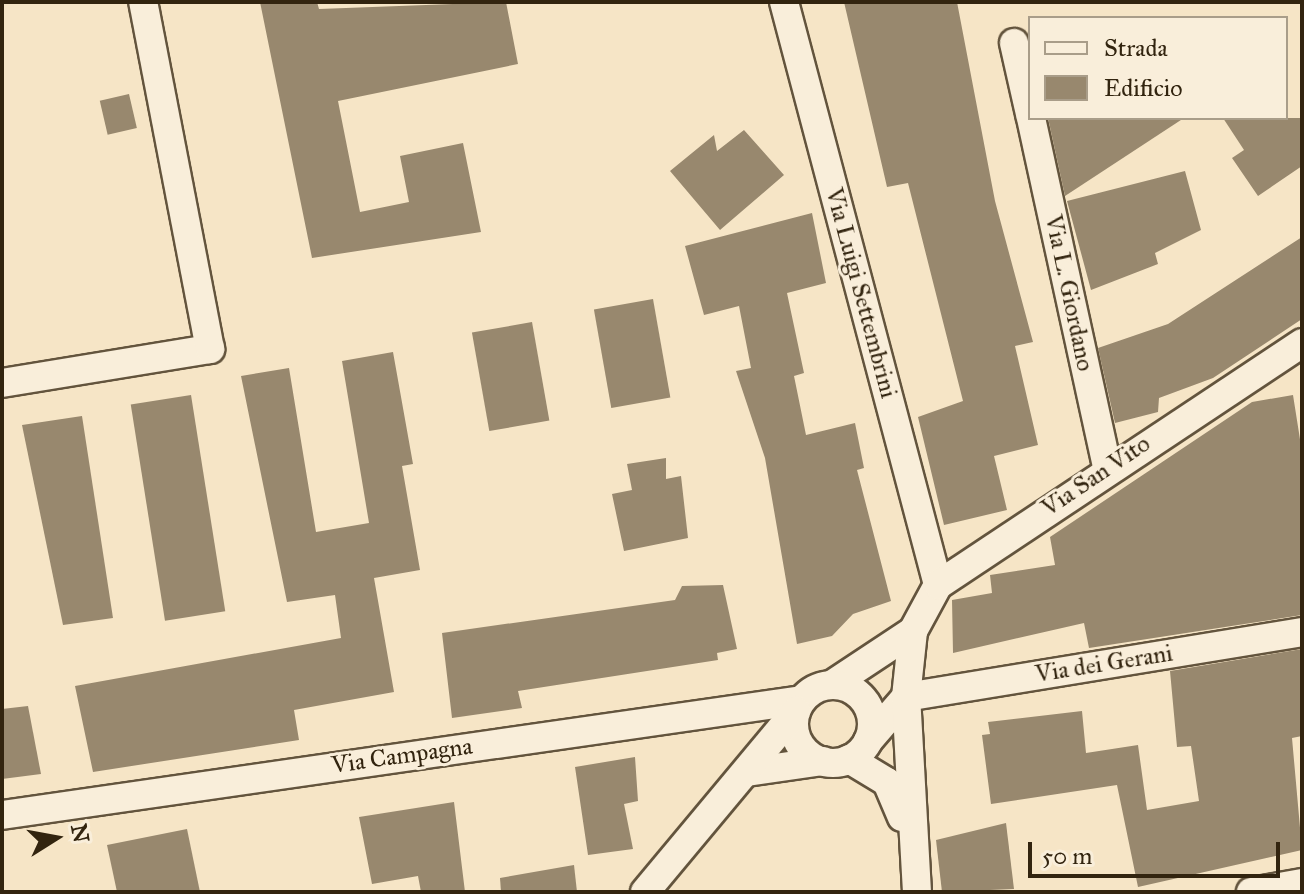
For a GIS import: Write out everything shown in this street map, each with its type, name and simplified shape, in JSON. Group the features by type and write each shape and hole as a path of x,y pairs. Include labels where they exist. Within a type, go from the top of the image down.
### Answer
{"street":[{"path":"2,383 210,349 143,2"},
{"name":"Via Luigi Settembrini","path":"784,2 938,585"},
{"name":"Via L. Giordano","path":"1014,43 1028,107"},
{"name":"Via L. Giordano","path":"1031,120 1107,467"},
{"name":"Via San Vito","path":"917,892 908,831 906,697 913,631 938,585 1107,467 1302,343"},
{"name":"Via San Vito","path":"799,706 913,631"},
{"name":"Via dei Gerani","path":"906,697 1302,632"},
{"name":"Via San Vito","path":"833,684 858,737 887,782 908,831"},
{"path":"747,772 858,737 906,697"},
{"path":"799,706 801,746 858,737 907,749"},
{"path":"645,892 799,706"},
{"name":"Via Campagna","path":"2,815 799,706"},
{"path":"1251,892 1302,883"}],"building":[{"path":"260,2 317,2 319,9 506,2 518,64 338,101 360,212 409,202 400,156 463,143 481,232 312,258"},
{"path":"844,2 957,2 995,201 1033,342 1015,346 1038,445 994,456 1007,510 944,525 918,417 963,401 908,183 887,187"},
{"path":"129,94 137,128 108,135 100,101"},
{"path":"1302,118 1302,166 1258,196 1232,158 1244,150 1224,120"},
{"path":"1048,120 1181,120 1065,196"},
{"path":"744,130 784,175 720,230 670,171 714,135 717,151"},
{"path":"1185,171 1201,230 1155,253 1158,264 1091,290 1067,201"},
{"path":"812,213 826,283 787,293 804,373 794,376 806,435 855,423 864,468 857,470 891,601 853,614 832,636 797,644 765,458 736,371 751,368 739,306 704,315 685,246"},
{"path":"1302,237 1302,319 1213,378 1159,398 1158,412 1115,423 1098,348 1168,324"},
{"path":"653,299 670,397 611,408 594,309"},
{"path":"532,322 549,420 489,431 472,333"},
{"path":"393,352 413,464 402,466 420,570 374,578 394,692 294,710 299,740 93,772 75,686 341,638 335,595 287,602 241,376 289,368 316,532 369,523 342,361"},
{"path":"191,395 225,611 165,621 131,405"},
{"path":"1293,395 1302,452 1302,615 1089,648 1084,623 953,653 952,600 992,593 990,575 1055,565 1050,537 1252,402"},
{"path":"82,416 113,618 63,625 22,425"},
{"path":"666,458 666,479 681,476 688,538 624,551 612,494 632,490 627,464"},
{"path":"723,585 737,649 717,653 718,660 518,691 522,708 452,718 442,633 675,600 682,586"},
{"path":"1302,649 1302,736 1292,738 1302,850 1138,887 1117,785 991,804 982,735 990,734 988,722 1082,711 1086,753 1138,745 1147,810 1199,801 1191,746 1177,747 1170,671"},
{"path":"28,706 41,774 2,779 2,709"},
{"path":"635,757 638,801 624,804 633,849 588,855 575,767"},
{"path":"454,802 465,892 421,892 418,876 372,884 359,817"},
{"path":"1006,823 1014,889 942,892 936,840"},
{"path":"187,829 200,892 117,892 107,845"},
{"path":"574,865 577,892 501,892 500,878"}]}
